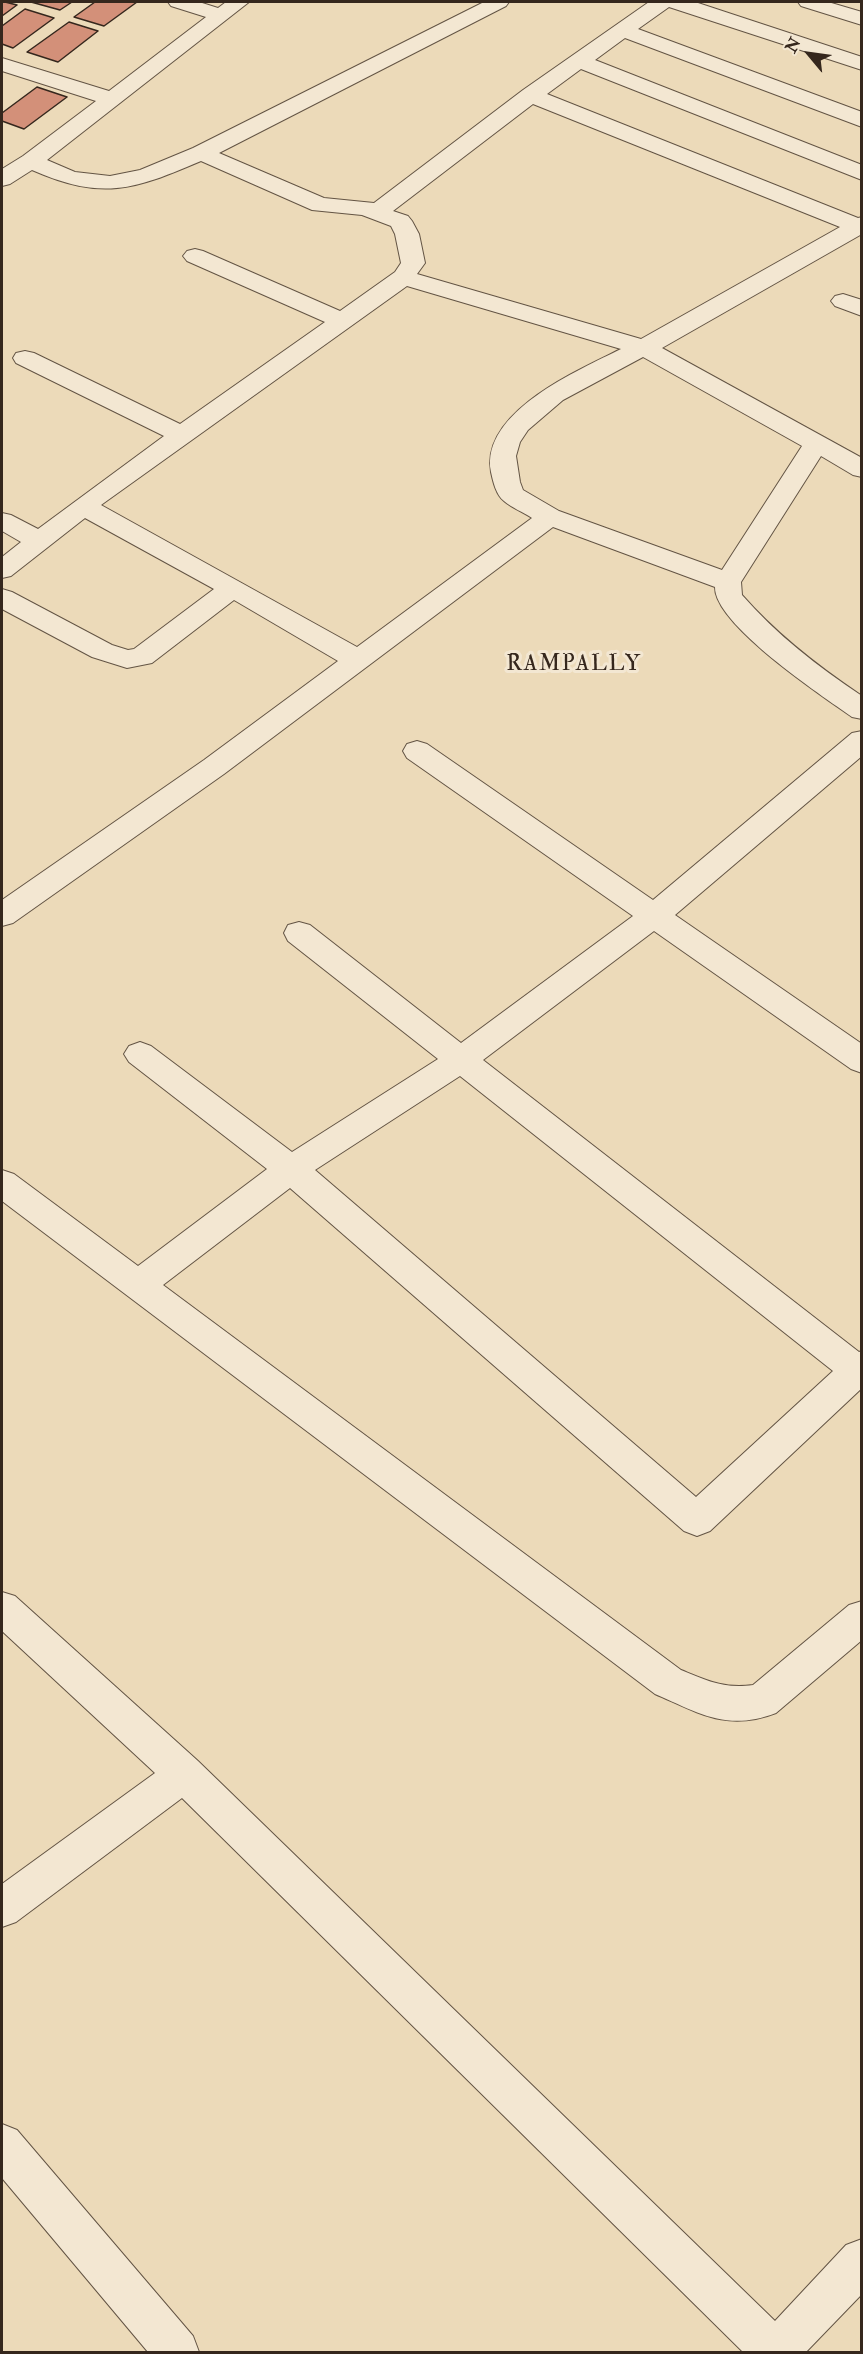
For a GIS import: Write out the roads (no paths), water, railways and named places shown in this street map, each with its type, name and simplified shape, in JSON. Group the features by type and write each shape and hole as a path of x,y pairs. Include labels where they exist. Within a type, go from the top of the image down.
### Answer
{"street":[{"path":"178,2 221,15"},
{"path":"2,179 31,161 239,2"},
{"path":"31,161 70,178 110,183 146,176 201,153 499,2"},
{"path":"377,212 531,95 662,2"},
{"path":"676,2 861,64"},
{"path":"808,2 861,19"},
{"path":"622,30 861,120"},
{"path":"579,61 861,173"},
{"path":"2,64 112,99"},
{"path":"531,95 860,233"},
{"path":"2,570 83,506 403,277 413,263 407,234 400,221 365,208 320,205 201,153"},
{"path":"728,582 550,517 512,495 502,471 506,443 523,420 557,393 580,379 644,348 836,239 860,233"},
{"path":"195,256 344,321"},
{"path":"403,277 644,348 861,470"},
{"path":"25,358 182,435"},
{"path":"815,445 728,582 728,596 756,629 806,672 861,710"},
{"path":"83,506 358,660"},
{"path":"2,915 214,767 550,517"},
{"path":"2,521 39,540"},
{"path":"2,598 102,651 127,658 142,657 233,588"},
{"path":"138,1285 291,1169 460,1060 654,916 861,740"},
{"path":"417,751 861,1061"},
{"path":"140,1054 291,1169 697,1520 860,1370 299,933"},
{"path":"2,1183 668,1682 712,1701 734,1705 762,1701 861,1617"},
{"path":"2,1608 184,1774 775,2352 861,2261"},
{"path":"2,1908 184,1774"},
{"path":"2,2145 177,2352"}],"district":[{"name":"RAMPALLY","path":"574,665"}]}
